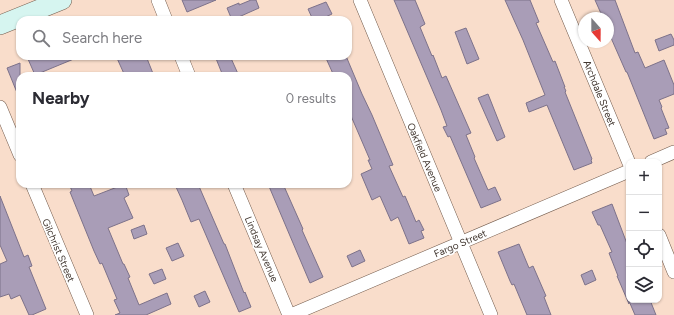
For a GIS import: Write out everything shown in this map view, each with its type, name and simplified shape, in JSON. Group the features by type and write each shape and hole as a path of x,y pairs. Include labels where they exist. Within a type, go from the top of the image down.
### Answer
{"street":[{"path":"24,16 62,0"},
{"path":"158,0 164,16"},
{"name":"Oakfield Avenue","path":"360,0 491,315"},
{"name":"Archdale Street","path":"561,0 627,159"},
{"path":"0,26 16,19"},
{"path":"183,60 187,72"},
{"path":"0,107 16,145"},
{"path":"658,159 674,152"},
{"name":"Fargo Street","path":"290,315 626,173"},
{"name":"Gilchrist Street","path":"34,188 87,315"},
{"name":"Lindsay Avenue","path":"236,188 290,315"},
{"path":"662,242 674,272"}],"building":[{"path":"182,0 216,0 187,12"},
{"path":"251,0 256,0 259,8 241,16 230,16 227,8 239,3 239,5"},
{"path":"394,0 415,0 425,24 420,27 432,56 433,55 442,78 446,76 471,133 466,135 475,157 474,158 488,190 495,187 501,200 481,208 450,136 448,137 443,127 447,126 441,110"},
{"path":"505,0 530,0 539,22 536,23 553,62 555,61 565,87 565,92 592,159 592,163 574,170 547,105 529,112 526,103 545,95"},
{"path":"595,0 615,0 635,53 638,52 645,68 664,60 674,85 674,94 659,100 669,128 665,129 667,134 654,139 627,72 614,45 614,12 600,12"},
{"path":"326,2 332,14 328,16 311,16 308,9"},
{"path":"466,28 479,59 467,64 455,32"},
{"path":"671,34 674,40 674,45 659,51 655,40"},
{"path":"28,60 71,60 42,72 34,72"},
{"path":"118,60 148,60 152,72 123,72"},
{"path":"217,60 232,60 237,72 221,72"},
{"path":"327,60 348,60 393,165 389,166 403,197 405,196 416,222 419,220 424,230 421,231 424,238 409,244 398,217 391,221 380,196 372,200 361,174 372,169 368,160 370,160 352,118 352,72 332,72"},
{"path":"20,63 20,72 16,72 16,90 7,68"},
{"path":"488,94 505,137 497,141 478,98"},
{"path":"71,188 91,188 94,196 115,188 126,188 129,195 124,198 133,218 108,228 130,277 128,278 139,305 167,293 171,304 146,315 115,315 120,313 114,300 117,299 102,263 100,264 94,251 70,192 72,191"},
{"path":"176,188 200,188 251,307 239,312 199,219 191,222"},
{"path":"270,188 285,188 303,229 302,230 323,277 310,283"},
{"path":"0,196 24,257 28,255 32,266 29,267 46,309 32,315 29,315 20,295 11,299 9,294 0,297 0,264 7,261 0,245"},
{"path":"612,204 626,241 626,297 609,253 612,252 600,225 598,225 592,212"},
{"path":"144,225 147,234 134,239 131,230"},
{"path":"178,243 184,256 172,261 166,248"},
{"path":"519,244 529,268 533,266 546,296 544,297 551,315 527,315 514,284 512,285 510,281 498,252"},
{"path":"360,250 365,261 352,267 347,256"},
{"path":"162,269 166,279 154,284 149,274"},
{"path":"592,270 596,280 585,285 581,275"},
{"path":"205,291 210,302 199,307 194,296"},
{"path":"630,303 651,303 656,315 635,315"}]}
